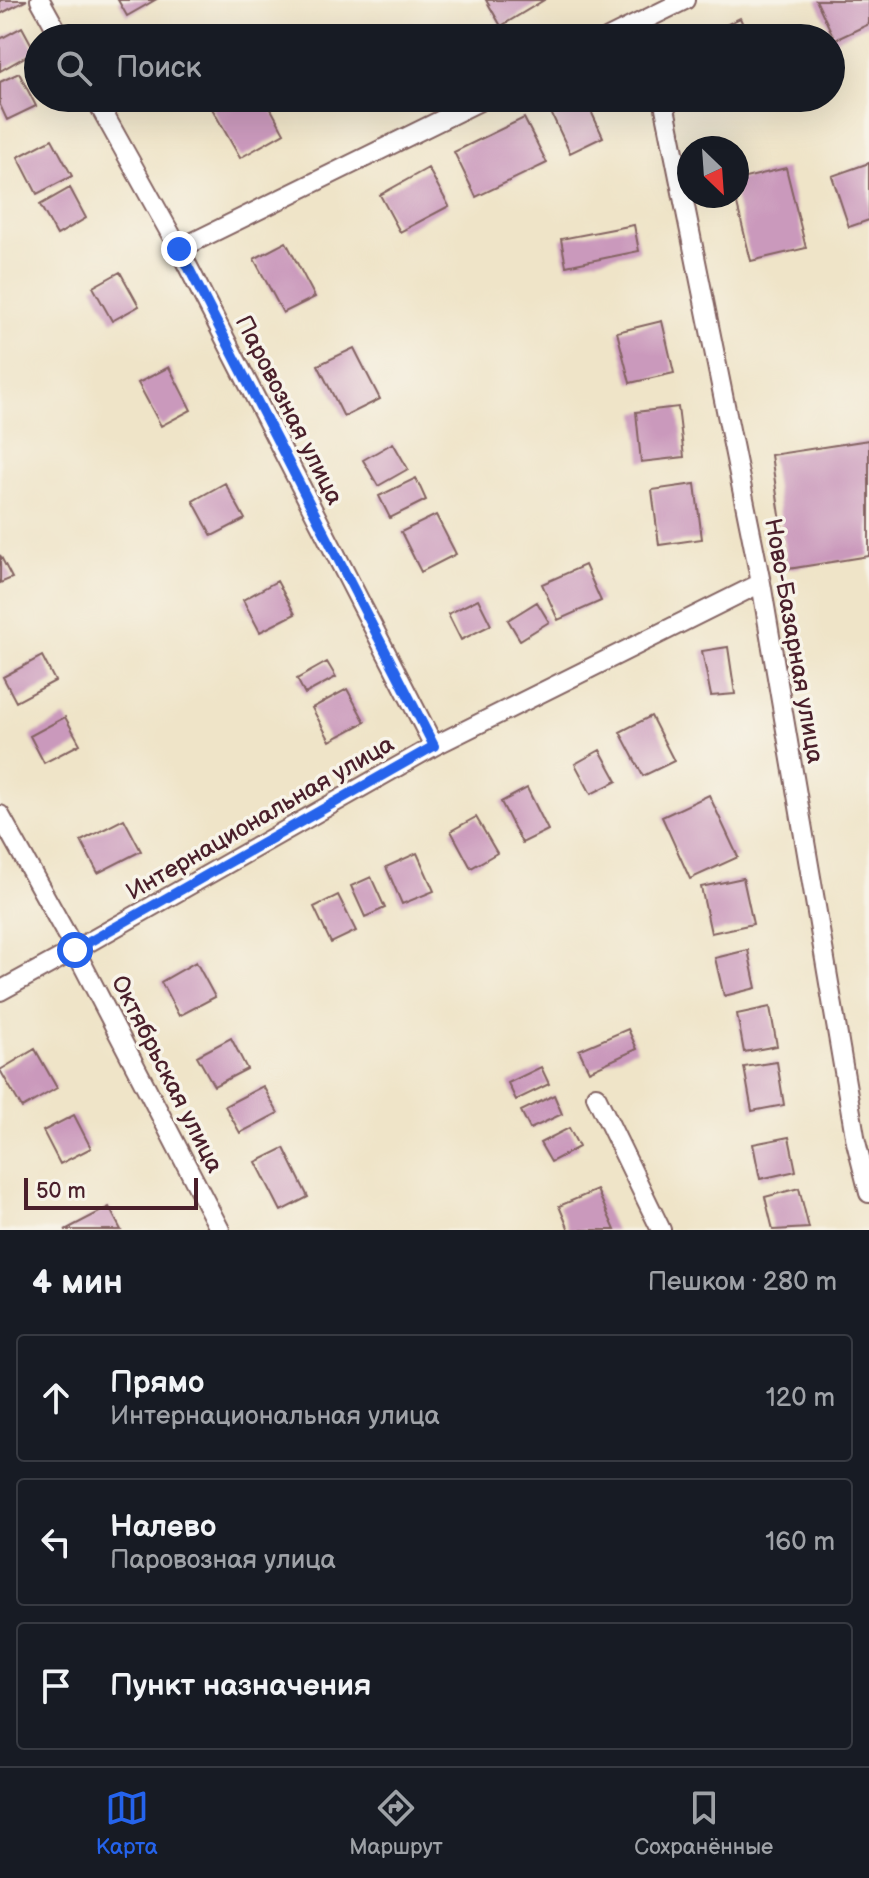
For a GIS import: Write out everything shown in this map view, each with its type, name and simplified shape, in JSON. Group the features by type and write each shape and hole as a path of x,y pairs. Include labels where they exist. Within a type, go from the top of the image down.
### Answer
{"street":[{"path":"40,0 53,24"},
{"path":"637,24 685,0"},
{"path":"647,19 648,24"},
{"name":"Паровозная улица","path":"103,112 179,249 434,746"},
{"path":"179,249 458,112"},
{"name":"Ново-Базарная улица","path":"666,112 761,583 869,1193"},
{"name":"Интернациональная улица","path":"0,991 434,746 761,583"},
{"name":"Октябрьская улица","path":"0,815 75,950 220,1230"},
{"path":"596,1096 661,1230"}],"building":[{"path":"0,0 27,0 0,14"},
{"path":"118,0 155,0 127,16"},
{"path":"486,0 544,0 504,24 500,24"},
{"path":"816,0 869,0 869,24 845,35 845,24 827,24"},
{"path":"740,18 743,24 728,24"},
{"path":"22,27 24,31 24,57 0,71 0,39"},
{"path":"19,73 24,83 24,112 7,120 0,105 0,82"},
{"path":"214,112 273,112 284,133 240,158"},
{"path":"551,112 591,112 603,137 570,153"},
{"path":"524,118 547,163 476,197 454,152"},
{"path":"52,139 72,176 37,194 18,157"},
{"path":"869,163 869,220 849,227 832,176"},
{"path":"428,168 449,206 400,232 380,195"},
{"path":"786,168 806,248 751,261 738,208 749,208 749,177"},
{"path":"70,188 86,218 57,235 40,205"},
{"path":"634,225 639,251 566,266 561,239"},
{"path":"286,242 315,297 283,313 254,259"},
{"path":"120,272 139,306 112,321 93,287"},
{"path":"662,321 674,373 630,383 617,332"},
{"path":"354,348 380,399 344,417 318,365"},
{"path":"169,367 191,410 161,426 138,383"},
{"path":"678,407 684,457 641,462 636,412"},
{"path":"869,440 869,556 788,569 771,455"},
{"path":"393,443 408,469 378,486 363,460"},
{"path":"416,478 426,500 390,518 379,496"},
{"path":"225,483 245,519 212,536 193,501"},
{"path":"695,484 702,539 659,545 652,490"},
{"path":"436,515 456,554 421,572 401,532"},
{"path":"0,555 12,578 0,583"},
{"path":"585,565 601,601 558,620 542,584"},
{"path":"277,581 295,614 260,632 243,600"},
{"path":"478,599 491,625 461,640 448,614"},
{"path":"537,602 549,622 520,640 508,620"},
{"path":"728,647 735,694 711,696 702,651"},
{"path":"42,656 55,681 16,702 3,677"},
{"path":"327,662 336,677 305,694 297,679"},
{"path":"347,689 365,722 330,741 312,708"},
{"path":"651,716 674,761 643,776 620,732"},
{"path":"65,717 80,744 44,763 30,736"},
{"path":"600,750 617,781 591,794 575,764"},
{"path":"527,788 548,830 522,843 501,802"},
{"path":"709,795 738,857 690,879 662,817"},
{"path":"476,817 497,853 471,868 451,831"},
{"path":"124,819 141,851 98,873 81,841"},
{"path":"417,853 434,891 402,904 386,867"},
{"path":"371,877 385,908 365,917 351,886"},
{"path":"743,878 753,924 711,933 701,887"},
{"path":"338,895 356,931 331,943 314,907"},
{"path":"748,950 756,988 724,996 715,958"},
{"path":"196,962 215,997 179,1016 161,982"},
{"path":"770,1007 777,1046 744,1052 737,1014"},
{"path":"628,1029 637,1049 589,1071 579,1050"},
{"path":"231,1038 247,1069 214,1086 197,1056"},
{"path":"35,1049 57,1088 22,1108 0,1070"},
{"path":"777,1062 784,1105 752,1111 744,1067"},
{"path":"541,1067 549,1084 516,1100 508,1083"},
{"path":"263,1086 278,1113 240,1133 225,1106"},
{"path":"554,1095 562,1114 530,1129 521,1111"},
{"path":"74,1115 91,1148 60,1164 43,1131"},
{"path":"569,1128 579,1147 551,1162 540,1143"},
{"path":"789,1137 796,1171 760,1179 753,1144"},
{"path":"284,1148 308,1197 281,1211 256,1162"},
{"path":"799,1188 809,1228 773,1230 765,1197"},
{"path":"597,1190 615,1230 569,1230 559,1206"},
{"path":"109,1207 121,1230 65,1230"}],"route":[{"path":"75,950 434,746 179,249"}]}
